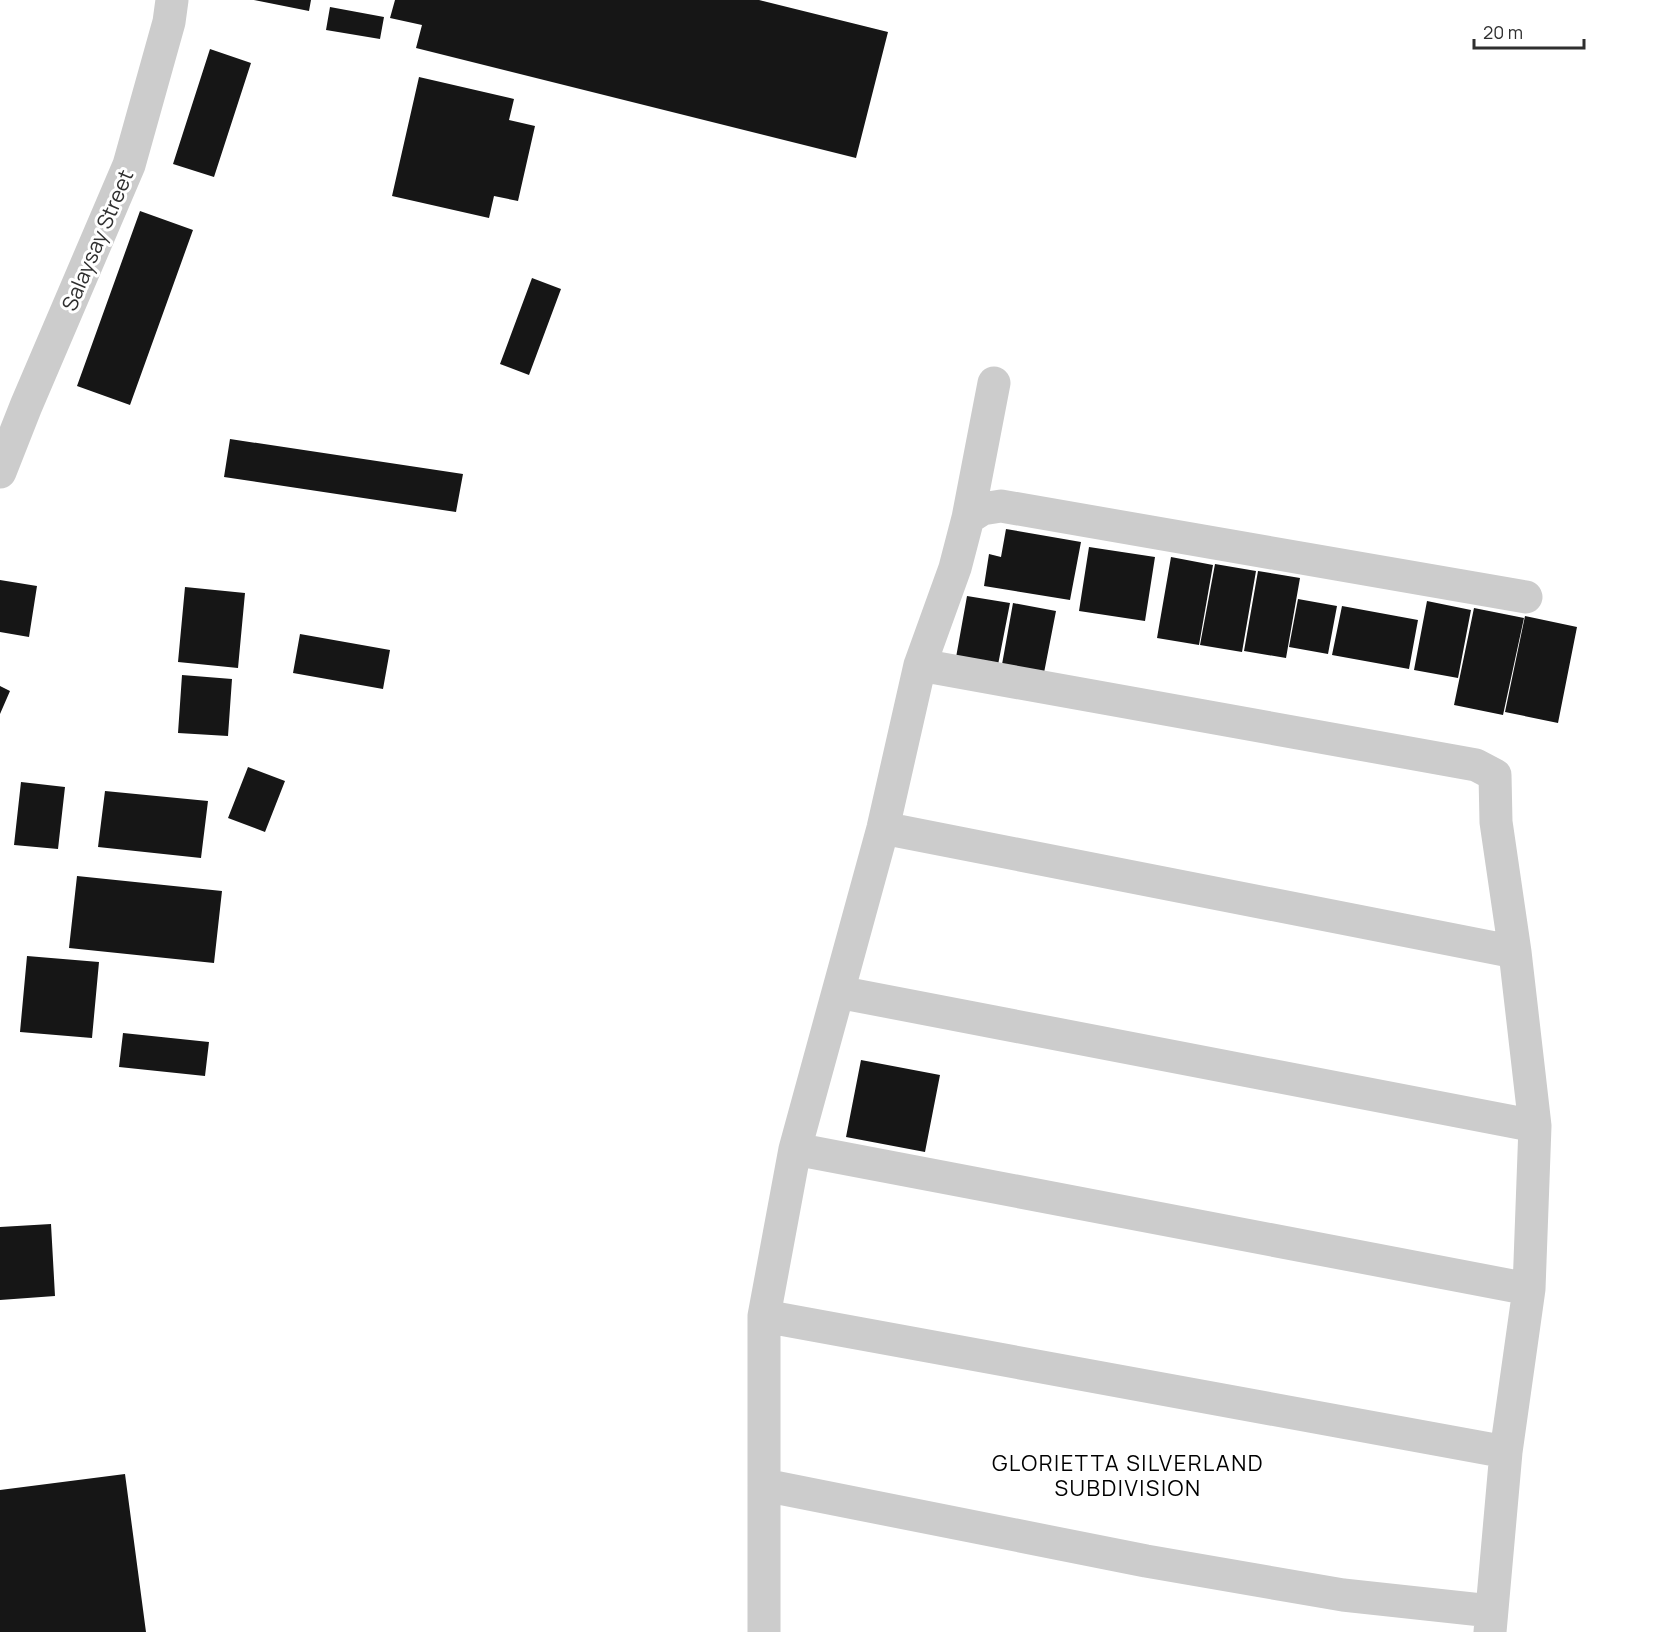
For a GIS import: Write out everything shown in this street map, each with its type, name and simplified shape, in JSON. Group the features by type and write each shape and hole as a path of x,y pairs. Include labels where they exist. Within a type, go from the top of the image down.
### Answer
{"street":[{"name":"Salaysay Street","path":"0,472 129,165 169,22 172,0"},
{"path":"764,1632 764,1316 795,1149 883,828 920,664 955,568 968,518 994,383"},
{"path":"968,518 982,509 1001,506 1526,597"},
{"path":"764,1485 1146,1561 1490,1621 1506,1452 1529,1289 1535,1126 1515,952 1496,822 1495,775 1476,765 920,664"},
{"path":"883,828 1515,952"},
{"path":"838,992 1535,1126"},
{"path":"795,1149 1529,1289"},
{"path":"764,1316 1506,1452"}],"building":[{"path":"254,0 311,0 309,11"},
{"path":"395,0 759,0 888,32 856,158 416,48 422,25 390,18"},
{"path":"330,7 384,17 380,39 326,30"},
{"path":"210,49 251,63 214,177 173,164"},
{"path":"419,77 514,99 509,120 535,126 518,201 494,196 489,218 392,196"},
{"path":"140,211 193,230 130,405 77,386"},
{"path":"532,278 561,289 529,375 500,364"},
{"path":"230,439 463,474 456,512 224,477"},
{"path":"1006,529 1081,542 1070,600 984,586 989,554 1001,557"},
{"path":"1089,547 1155,557 1145,621 1079,611"},
{"path":"1171,557 1213,565 1199,645 1157,638"},
{"path":"1215,564 1256,571 1242,652 1200,645"},
{"path":"1258,571 1300,578 1286,658 1244,651"},
{"path":"0,580 37,586 29,637 0,632"},
{"path":"185,587 245,593 238,668 178,662"},
{"path":"967,596 1010,603 997,670 955,663"},
{"path":"1298,599 1337,606 1328,654 1289,647"},
{"path":"1427,601 1471,610 1458,678 1414,670"},
{"path":"1013,603 1056,611 1043,678 1001,670"},
{"path":"1342,606 1418,620 1409,669 1332,655"},
{"path":"1474,608 1524,618 1503,715 1454,705"},
{"path":"1525,616 1577,627 1558,723 1505,712"},
{"path":"300,634 390,650 383,689 293,673"},
{"path":"182,675 232,679 228,736 178,733"},
{"path":"0,686 10,691 0,714"},
{"path":"248,767 285,781 265,832 228,818"},
{"path":"21,782 65,787 58,849 14,845"},
{"path":"105,791 208,801 201,858 98,847"},
{"path":"77,876 222,891 214,963 69,948"},
{"path":"27,956 99,962 92,1038 20,1032"},
{"path":"123,1033 209,1042 205,1076 119,1067"},
{"path":"861,1060 940,1075 925,1152 846,1137"},
{"path":"51,1224 55,1296 0,1300 0,1227"},
{"path":"125,1474 146,1632 0,1632 0,1490"}],"district":[{"name":"GLORIETTA SILVERLAND SUBDIVISION","path":"1128,1476"}]}
